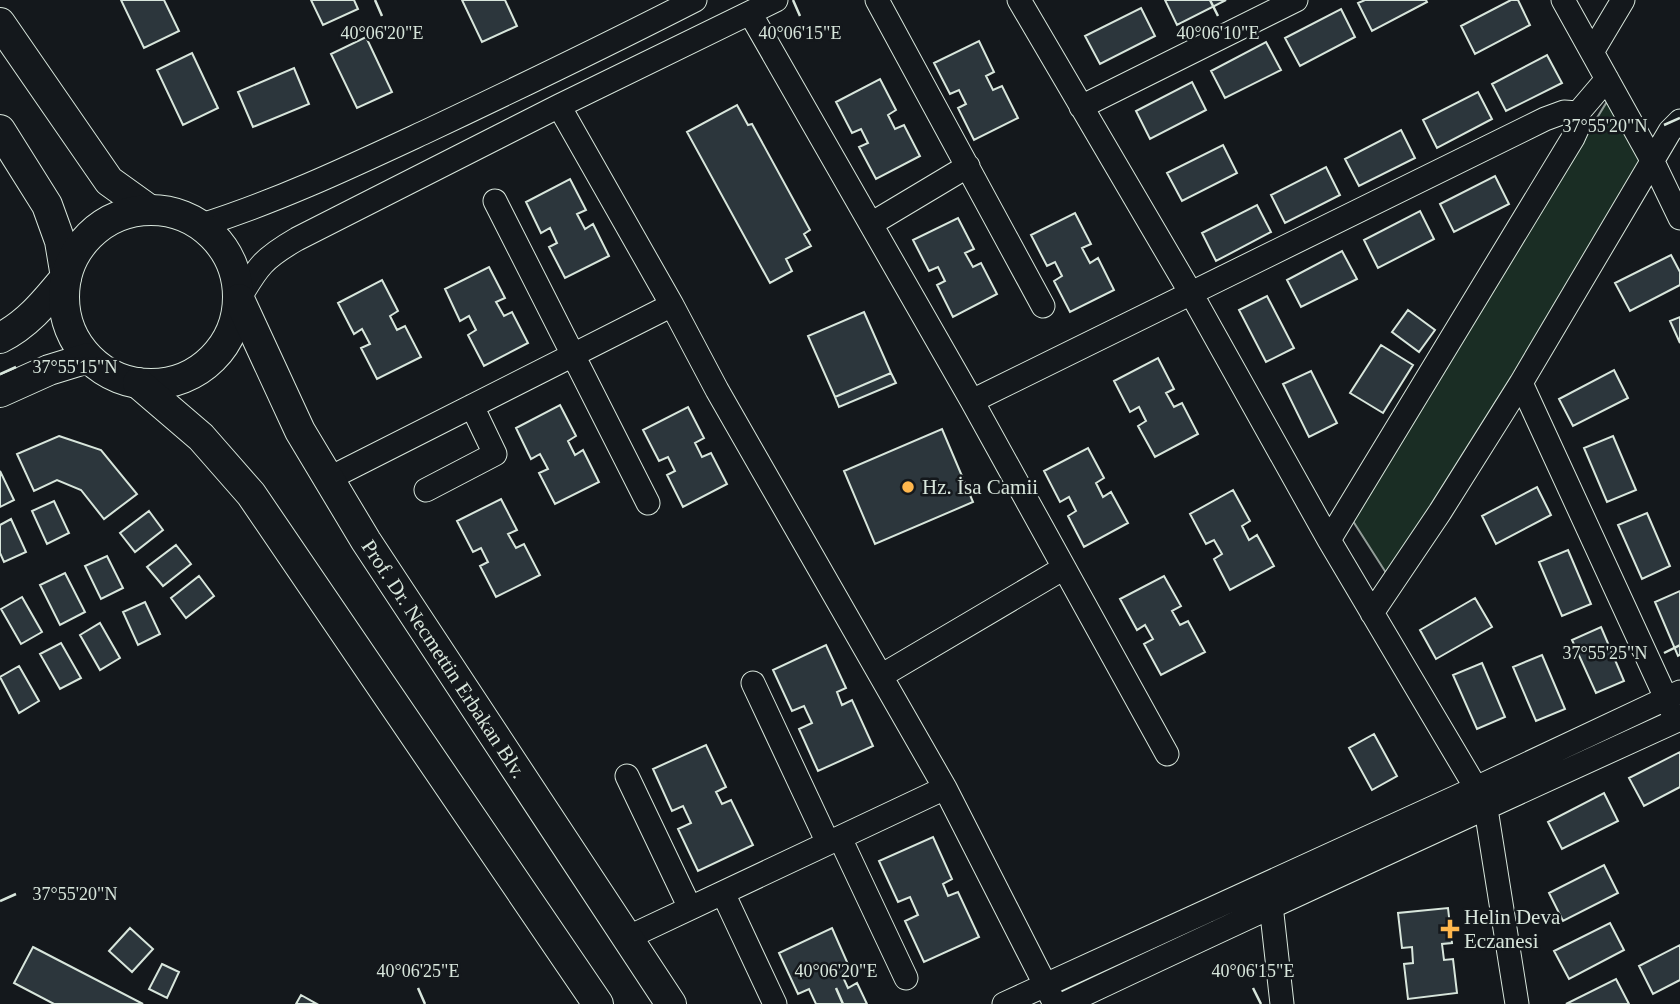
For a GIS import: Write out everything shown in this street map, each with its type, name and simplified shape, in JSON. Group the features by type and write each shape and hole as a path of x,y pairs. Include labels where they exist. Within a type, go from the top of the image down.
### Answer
{"main road":[{"path":"0,23 109,181 148,209"},
{"path":"0,130 47,205 60,241 66,277 64,306 72,334 88,358 111,374 138,383 167,383 195,373 218,354 233,328 239,299 231,262 222,245 202,225 176,213 148,209 120,215 95,229 76,251 66,277 42,306 16,330 0,338"},
{"name":"Prof. Dr. Necmettin Erbakan Blv.","path":"239,299 300,431 328,479 671,1004"},
{"path":"0,392 49,370 88,358"},
{"path":"138,383 201,437 251,494 598,1004"}],"street":[{"path":"202,225 255,208 339,172 695,0"},
{"path":"239,299 257,268 277,251 559,106 776,0"},
{"path":"877,0 1043,306"},
{"path":"1019,0 1481,799 1517,1004"},
{"path":"1081,107 1296,0"},
{"path":"1563,0 1653,162 1680,218"},
{"path":"1592,52 1623,0"},
{"path":"750,13 972,401 1167,754"},
{"path":"1329,540 1573,138 1578,127 1578,113 1607,79"},
{"path":"559,106 717,390 945,788 1050,994"},
{"path":"972,401 1545,119 1564,112 1578,113"},
{"path":"1372,613 1440,512 1521,383 1670,131 1680,121"},
{"path":"871,224 968,166"},
{"path":"495,201 648,503"},
{"path":"328,479 672,305"},
{"path":"1004,1004 1050,994 1481,799 1678,720 1673,696 1521,383"},
{"path":"426,490 495,454 472,406"},
{"path":"881,677 1064,568"},
{"path":"753,683 906,978"},
{"path":"1064,1004 1271,905 1481,799 1673,696"},
{"path":"627,776 690,908"},
{"path":"629,937 945,788"},
{"path":"723,893 775,1004"},
{"path":"1271,905 1282,1004"}],"green space":[{"path":"1608,100 1645,159 1523,361 1388,576 1351,518"}],"building":[{"path":"121,0 164,0 179,31 144,48"},
{"path":"311,0 354,0 358,9 323,25"},
{"path":"462,0 505,0 517,26 482,42"},
{"path":"1165,0 1226,0 1177,25"},
{"path":"1365,0 1427,2 1372,31 1358,3"},
{"path":"1511,0 1518,0 1530,25 1475,54 1461,26"},
{"path":"1141,8 1155,36 1100,64 1085,36"},
{"path":"1341,9 1355,37 1300,66 1285,38"},
{"path":"366,37 392,92 357,108 331,54"},
{"path":"979,41 994,72 986,76 993,90 1002,86 1018,118 974,140 958,108 966,104 959,90 950,94 934,63"},
{"path":"1266,42 1281,70 1225,98 1211,71"},
{"path":"192,53 218,108 183,125 157,70"},
{"path":"1547,55 1562,83 1506,111 1492,84"},
{"path":"294,68 309,104 253,127 238,92"},
{"path":"880,79 896,110 888,115 895,129 904,125 920,156 876,179 859,147 868,143 861,129 852,133 836,102"},
{"path":"1192,82 1206,110 1150,139 1136,111"},
{"path":"1478,92 1492,119 1437,148 1423,120"},
{"path":"737,105 748,125 752,124 810,230 804,234 811,246 786,259 792,271 770,283 687,132"},
{"path":"1401,130 1415,158 1359,186 1345,159"},
{"path":"1223,145 1237,173 1182,201 1167,173"},
{"path":"1326,167 1340,195 1285,223 1271,195"},
{"path":"1495,176 1509,204 1454,232 1440,204"},
{"path":"570,179 586,210 577,214 585,229 593,224 609,256 565,278 549,247 557,243 550,228 541,233 526,202"},
{"path":"1257,205 1271,232 1216,261 1202,233"},
{"path":"1420,211 1434,239 1378,268 1364,240"},
{"path":"1075,213 1091,244 1082,248 1090,263 1098,258 1114,290 1070,312 1054,281 1062,276 1055,262 1047,266 1031,235"},
{"path":"958,218 974,249 965,253 973,267 981,263 997,294 953,317 937,285 945,281 938,267 929,271 913,240"},
{"path":"1342,251 1357,279 1301,307 1287,280"},
{"path":"1671,255 1680,272 1680,285 1630,311 1615,283"},
{"path":"489,267 505,298 496,302 504,316 512,312 528,343 484,366 468,335 476,330 469,316 460,321 445,289"},
{"path":"382,280 398,311 390,316 397,330 405,326 421,357 377,379 361,348 370,344 362,329 354,334 338,303"},
{"path":"1267,296 1294,348 1266,362 1239,310"},
{"path":"1408,310 1435,330 1419,352 1392,332"},
{"path":"864,312 891,373 835,397 808,336"},
{"path":"1680,317 1680,343 1670,321"},
{"path":"1381,345 1413,365 1383,413 1350,393"},
{"path":"1158,358 1174,389 1166,393 1174,407 1182,403 1198,434 1155,457 1138,426 1146,421 1139,407 1130,412 1114,381"},
{"path":"1614,370 1628,398 1573,426 1559,399"},
{"path":"1311,371 1337,423 1309,437 1283,384"},
{"path":"891,373 896,383 839,407 835,397"},
{"path":"560,405 576,436 568,441 575,455 583,450 599,482 555,504 539,473 548,469 540,454 531,459 516,428"},
{"path":"688,407 704,438 695,443 702,457 711,453 727,484 683,507 667,475 675,471 668,457 659,461 643,430"},
{"name":"Hz. İsa Camii","path":"942,429 973,502 875,544 844,471"},
{"path":"59,436 101,450 137,494 104,519 81,490 57,480 34,491 17,454"},
{"path":"1613,436 1636,490 1607,502 1584,448"},
{"path":"1088,448 1104,478 1096,483 1103,497 1111,492 1128,523 1084,547 1068,516 1076,511 1069,497 1060,502 1044,471"},
{"path":"0,471 14,500 0,507"},
{"path":"1537,487 1551,515 1496,544 1482,516"},
{"path":"1233,490 1250,521 1242,526 1249,540 1257,535 1274,566 1230,590 1214,559 1222,554 1214,540 1206,544 1190,514"},
{"path":"501,499 517,530 508,534 516,548 524,544 540,575 496,597 480,566 488,562 481,548 473,552 457,521"},
{"path":"54,501 69,533 47,544 32,511"},
{"path":"149,511 163,530 135,552 120,533"},
{"path":"1647,513 1670,566 1642,579 1618,525"},
{"path":"11,519 26,552 4,562 0,553 0,525"},
{"path":"176,545 191,564 163,586 147,567"},
{"path":"1568,550 1591,604 1562,616 1539,562"},
{"path":"107,556 123,588 101,599 85,566"},
{"path":"65,573 85,612 60,625 40,585"},
{"path":"199,576 214,596 186,618 171,598"},
{"path":"1164,576 1181,606 1172,611 1180,625 1188,621 1205,652 1161,675 1144,644 1153,639 1145,625 1137,630 1120,599"},
{"path":"1680,591 1680,655 1678,656 1655,602"},
{"path":"22,597 42,632 21,644 1,609"},
{"path":"1475,598 1492,627 1436,659 1420,630"},
{"path":"145,602 160,634 138,645 123,612"},
{"path":"100,623 120,658 100,670 80,635"},
{"path":"1601,627 1624,681 1596,693 1572,640"},
{"path":"61,643 81,678 60,689 40,654"},
{"path":"826,645 846,688 837,692 842,705 852,700 873,746 818,771 799,729 812,723 804,706 792,711 773,670"},
{"path":"1542,655 1565,709 1536,721 1513,667"},
{"path":"1482,663 1505,717 1477,729 1453,675"},
{"path":"19,666 39,701 19,713 0,677"},
{"path":"1374,734 1397,776 1372,790 1349,748"},
{"path":"706,745 726,787 716,792 722,804 731,800 753,845 698,871 678,829 691,823 683,806 672,811 653,769"},
{"path":"1680,752 1680,787 1644,806 1629,778"},
{"path":"1604,793 1618,821 1562,849 1548,822"},
{"path":"933,837 952,879 943,884 948,896 958,892 979,937 924,962 905,921 918,915 910,897 898,902 879,861"},
{"path":"1604,865 1618,893 1563,921 1549,893"},
{"path":"1448,908 1452,943 1442,944 1444,960 1453,959 1457,993 1408,999 1404,964 1413,963 1412,947 1402,948 1398,913"},
{"path":"1610,923 1624,950 1569,979 1554,951"},
{"path":"130,928 153,949 132,972 109,951"},
{"path":"832,928 851,971 842,975 848,988 857,983 867,1004 816,1004 809,989 798,994 779,953"},
{"path":"1680,945 1680,980 1653,994 1639,966"},
{"path":"33,947 143,1004 54,1004 14,983"},
{"path":"162,964 179,972 167,998 149,989"},
{"path":"1616,979 1629,1004 1566,1004"},
{"path":"301,995 317,1004 296,1004"}],"place":[{"name":"Hz. İsa Camii","path":"908,487"},
{"name":"Helin Deva Eczanesi","path":"1450,929"}]}
